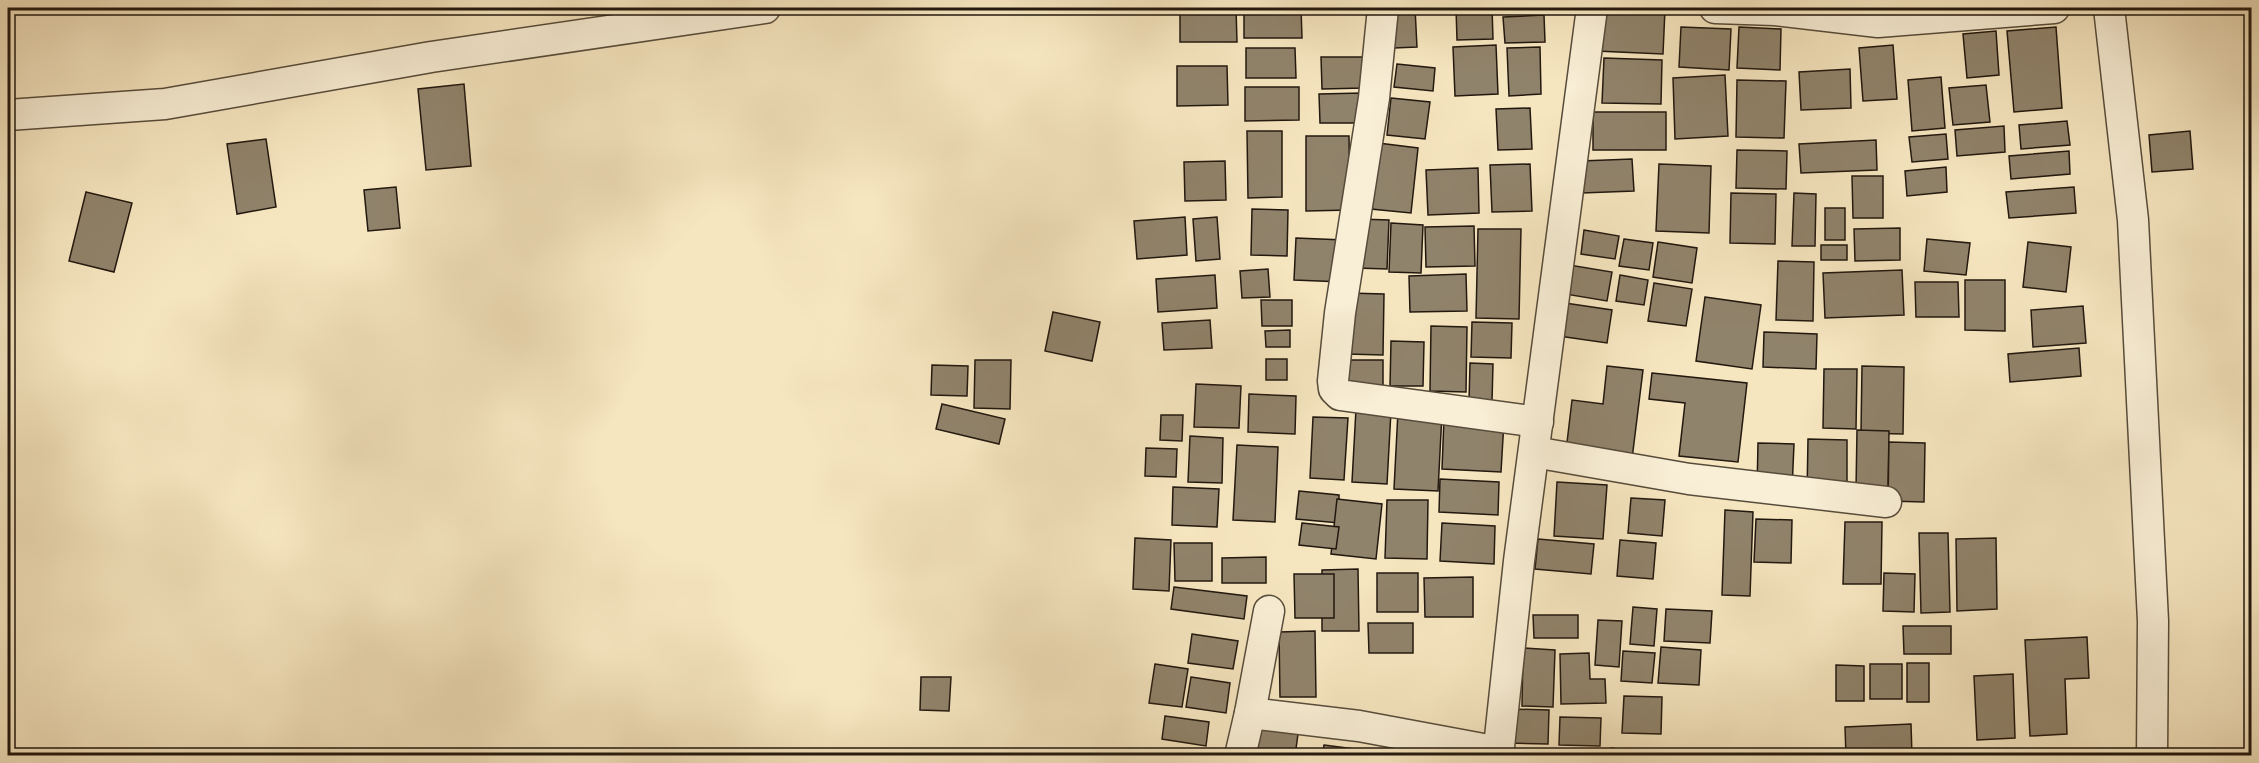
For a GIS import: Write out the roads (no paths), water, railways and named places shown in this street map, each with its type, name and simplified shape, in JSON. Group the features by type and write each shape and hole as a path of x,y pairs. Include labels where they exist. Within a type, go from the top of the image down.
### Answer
{"street":[{"path":"8,115 165,104 431,57 765,8"},
{"path":"1383,8 1374,98 1340,313 1334,389 1340,395 1538,422"},
{"path":"1250,713 1359,726 1498,754 1519,561 1592,8"},
{"path":"1715,8 1775,10 1878,22 2054,8"},
{"path":"2109,8 2133,220 2153,621 2152,756"},
{"path":"1534,452 1689,479 1886,501"},
{"path":"1240,756 1269,611"}]}
